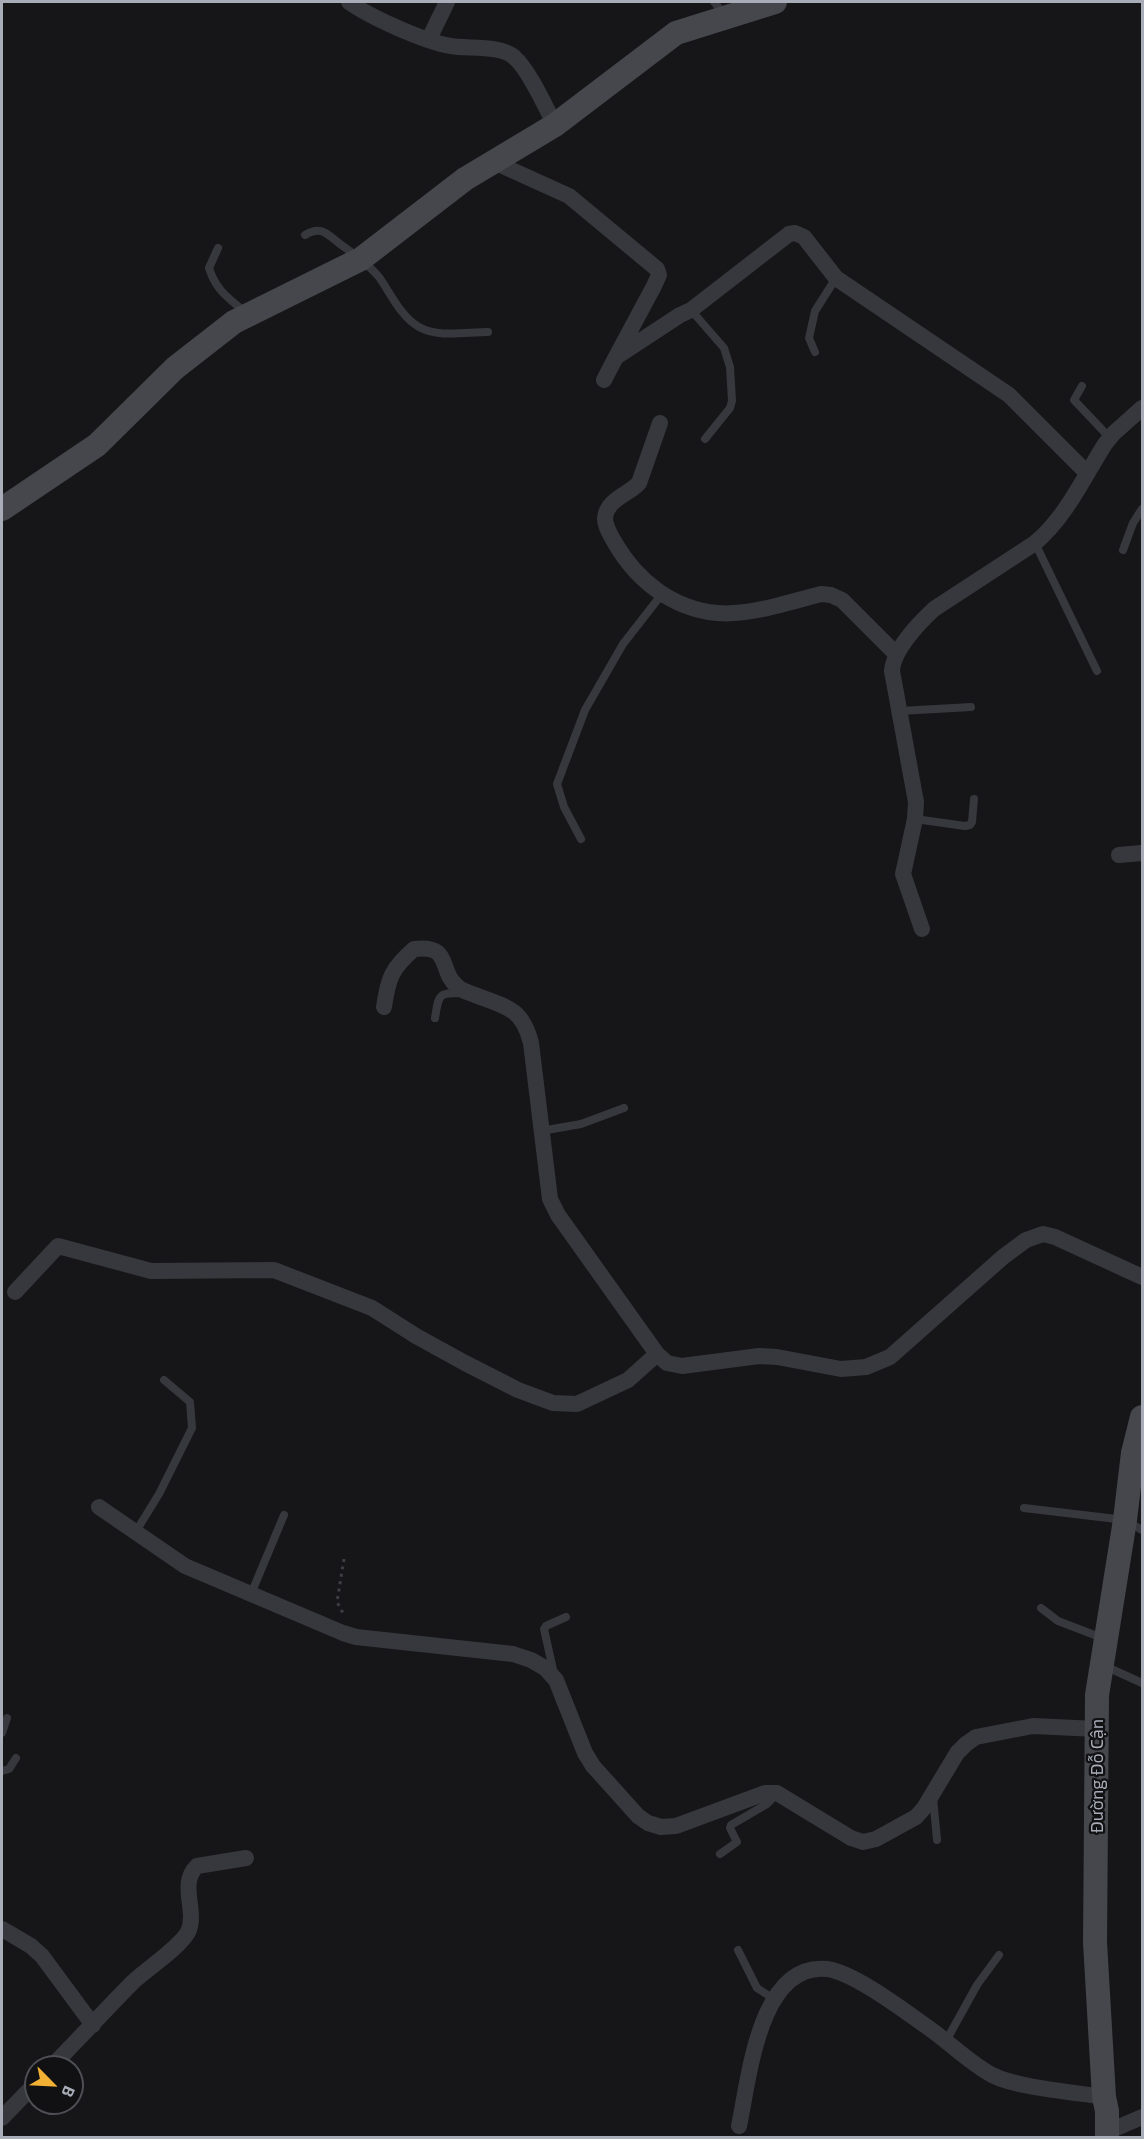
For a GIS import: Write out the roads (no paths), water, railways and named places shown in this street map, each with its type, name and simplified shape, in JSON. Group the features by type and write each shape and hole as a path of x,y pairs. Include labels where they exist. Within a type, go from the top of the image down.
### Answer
{"street":[{"path":"349,2 371,16 429,39 451,46 500,51 512,55 521,64 555,125"},
{"path":"429,39 447,2"},
{"path":"2,509 97,445 175,368 234,322 361,259 465,179 555,125 676,33 720,9 775,2"},
{"path":"494,162 569,196 657,269 659,275 654,286 604,380"},
{"path":"616,357 680,315 692,310 789,234 795,233 804,237 836,278 1009,395 1087,473"},
{"path":"922,929 903,874 915,819 915,789 892,671 896,654 934,609 1035,543 1048,532 1110,438 1143,408"},
{"path":"660,423 639,483 633,490 615,500 605,518 607,529 624,559 637,573 662,594 698,611 739,613 820,594 831,595 842,600 896,654"},
{"path":"1119,855 1143,853"},
{"path":"384,1006 392,972 414,949 430,949 438,952 444,958 452,980 458,988 518,1014 526,1027 531,1043 546,1182 550,1199 558,1215 657,1354 667,1363 682,1366 759,1356 842,1369 866,1367 890,1356 1003,1257 1026,1240 1043,1234 1055,1237 1143,1277"},
{"path":"15,1292 58,1246 151,1271 274,1270 372,1308 465,1363 518,1390 553,1404 577,1404 628,1380 657,1354"},
{"name":"Đường Đỗ Cận","path":"1107,2135 1095,1942 1097,1695 1105,1640 1134,1525 1138,1454 1143,1417"},
{"path":"99,1507 185,1566 356,1637 513,1654 531,1660 545,1668 556,1680 592,1766 638,1816 648,1823 661,1827 676,1826 765,1793 777,1794 851,1838 863,1842 876,1839 916,1817 933,1794 957,1753 976,1737 1021,1726 1097,1729"},
{"path":"63,2055 134,1981 181,1940 188,1931 190,1920 188,1881 191,1872 197,1866 246,1858"},
{"path":"2,1929 31,1946 42,1956 93,2025"},
{"path":"739,2126 759,2031 767,2008 781,1988 804,1971 827,1969 852,1977 927,2026 981,2068 995,2076 1014,2082 1104,2097"},
{"path":"2,2118 24,2095"},
{"path":"1107,2135 1143,2117"}],"lane":[{"path":"304,235 313,230 322,230 361,259 377,275 410,322 420,328 431,333 488,332"},
{"path":"218,248 209,268 214,283 220,292 248,315"},
{"path":"815,352 809,338 815,311 836,278"},
{"path":"692,310 724,348 730,367 732,401 730,408 705,439"},
{"path":"1082,386 1074,400 1110,438"},
{"path":"1123,550 1133,523 1143,509"},
{"path":"1035,543 1097,671"},
{"path":"581,839 564,807 556,784 585,710 622,644 662,594"},
{"path":"900,711 971,707"},
{"path":"915,819 970,825 974,799"},
{"path":"435,1018 440,995 470,993"},
{"path":"541,1131 581,1124 624,1108"},
{"path":"135,1533 159,1494 192,1428 190,1402 164,1380"},
{"path":"1024,1508 1134,1525"},
{"path":"251,1594 284,1515"},
{"path":"1041,1608 1058,1621 1105,1640"},
{"path":"556,1680 544,1629 566,1617"},
{"path":"1102,1664 1142,1683"},
{"path":"2,1733 7,1718"},
{"path":"2,1771 9,1769 16,1758"},
{"path":"720,1854 737,1842 730,1828 731,1825 767,1804 777,1794"},
{"path":"933,1794 937,1840"},
{"path":"738,1950 757,1988 774,1999"},
{"path":"946,2041 977,1985 999,1955"}]}
